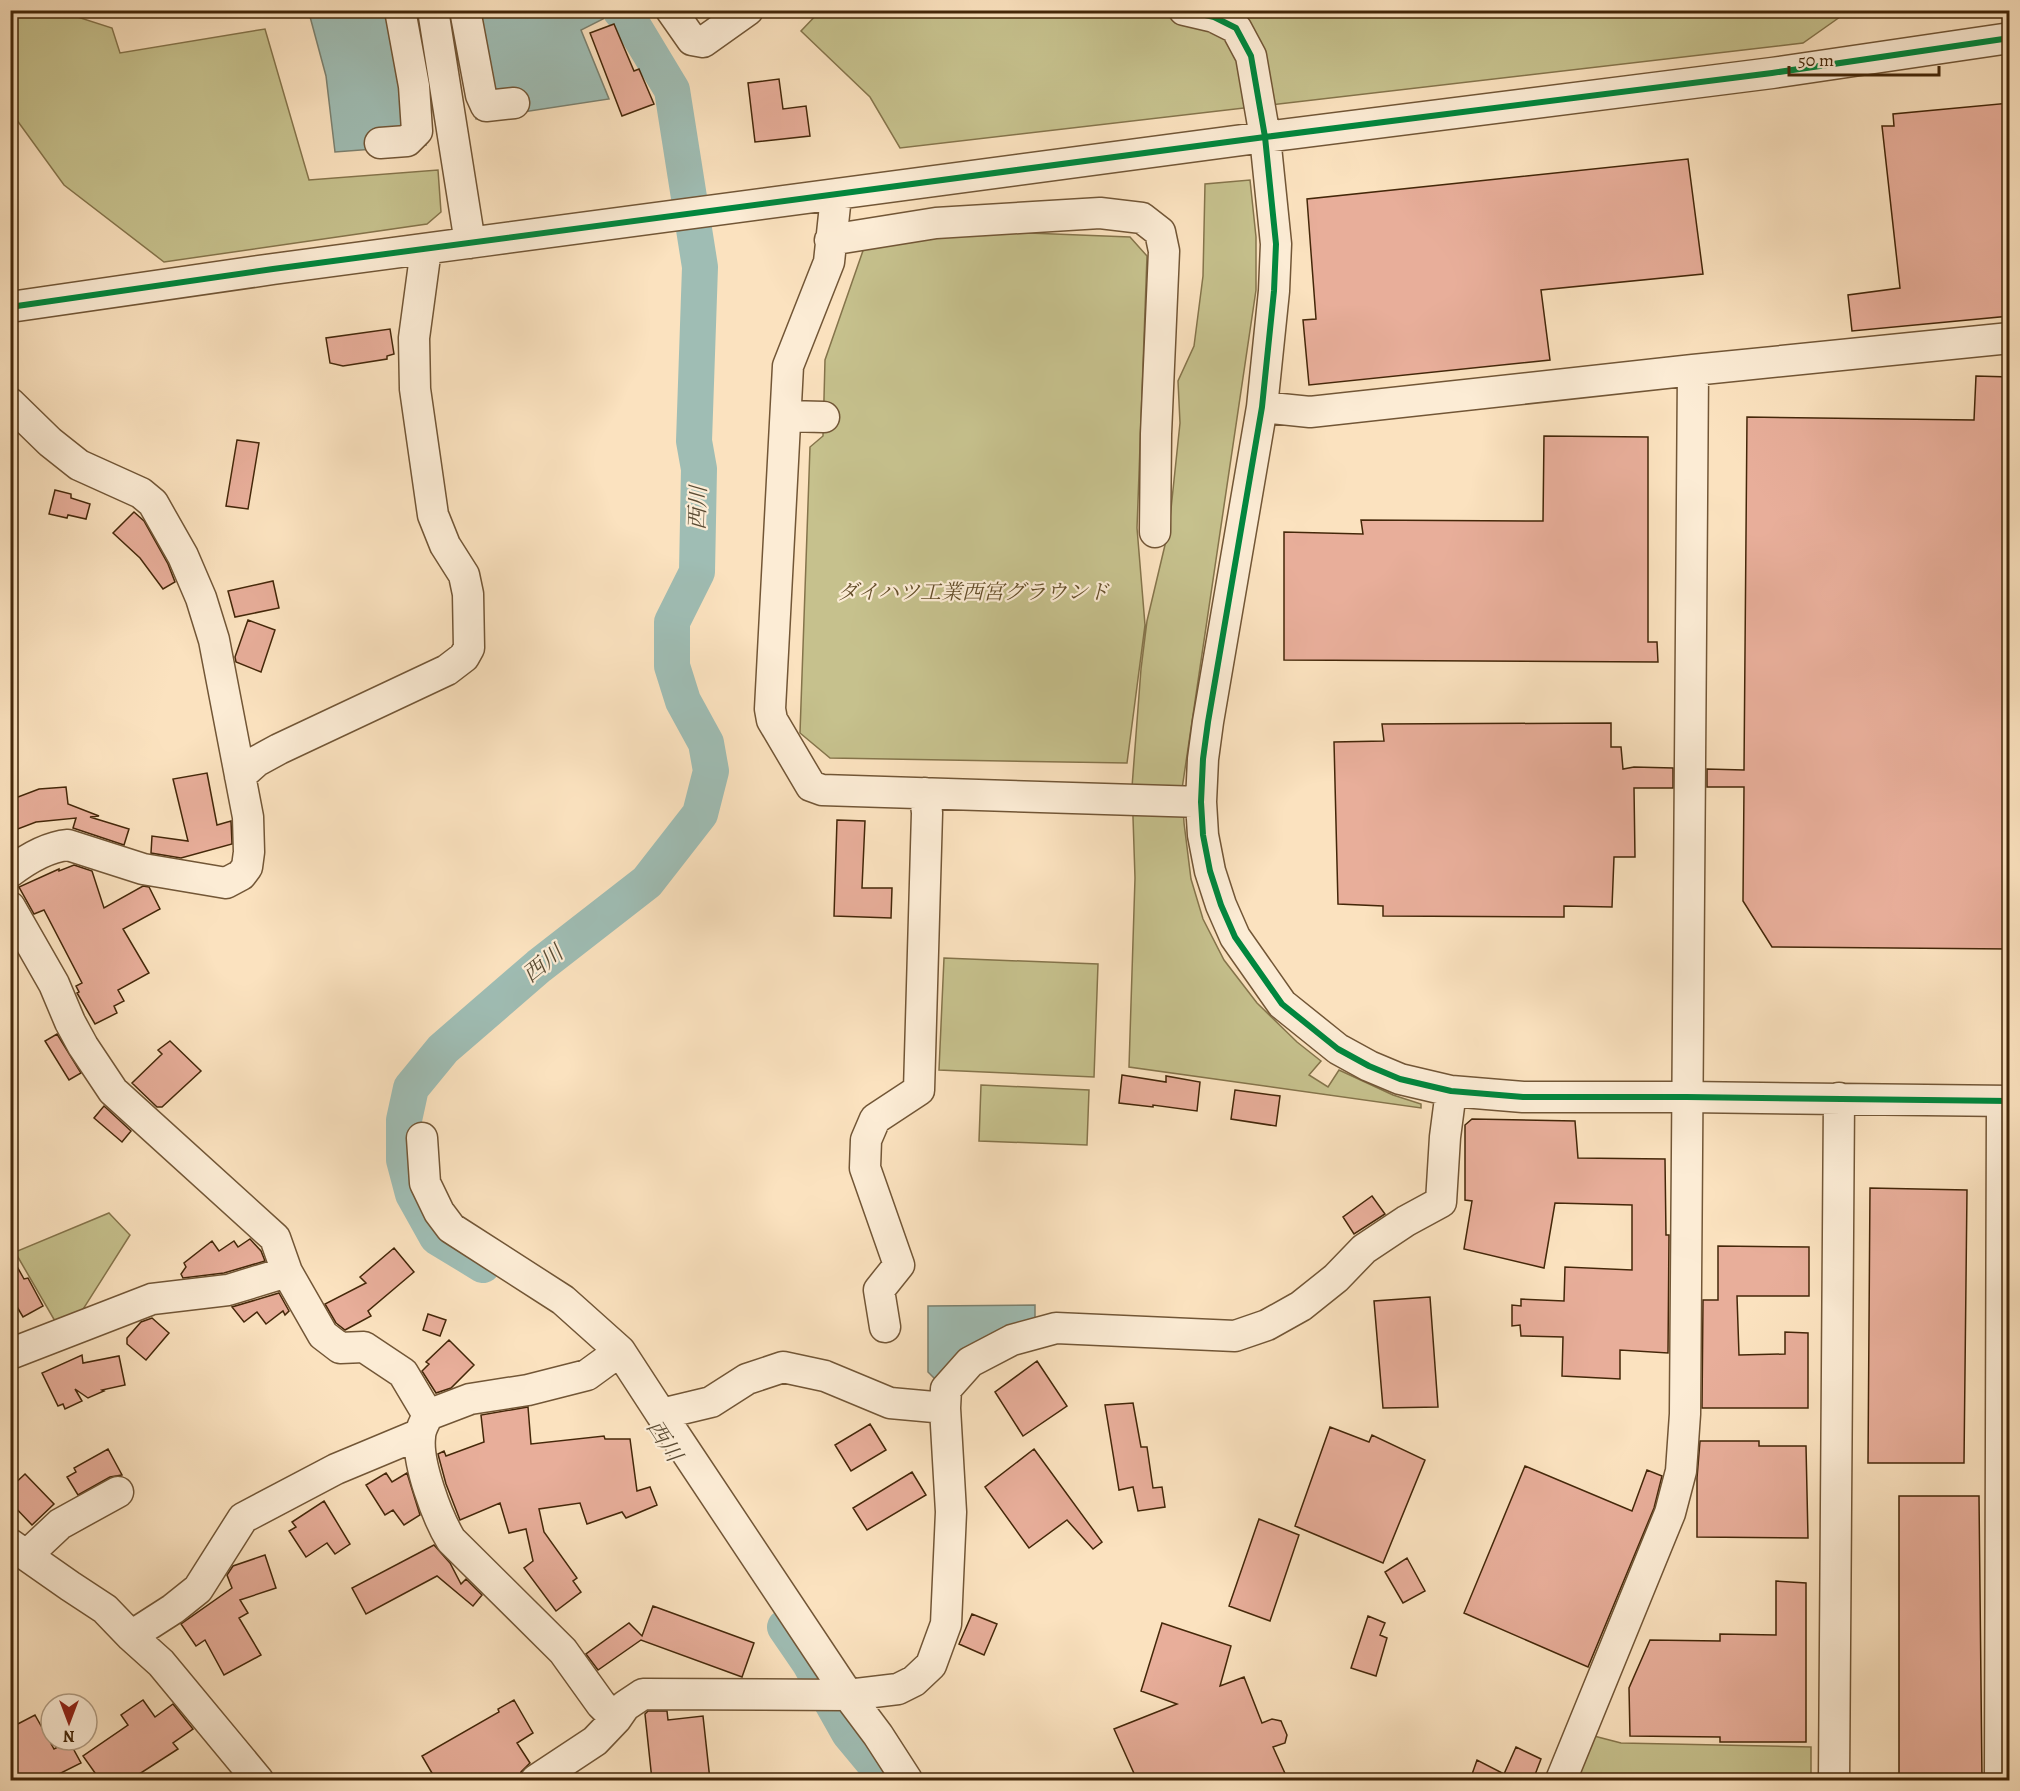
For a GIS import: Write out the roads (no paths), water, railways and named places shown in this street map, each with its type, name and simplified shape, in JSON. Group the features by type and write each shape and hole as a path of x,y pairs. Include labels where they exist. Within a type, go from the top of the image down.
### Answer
{"street":[{"path":"380,143 407,141 417,131 414,86 400,10"},
{"path":"433,10 471,243"},
{"path":"465,10 481,95 486,106 514,103"},
{"path":"671,10 692,40 703,42 748,10"},
{"path":"1184,10 1214,17 1236,28 1251,56 1265,137 1275,244 1274,291 1262,407 1203,759 1201,802 1203,835 1210,871 1235,937 1282,1004 1338,1049 1369,1066 1400,1079 1452,1091 1523,1097 2006,1101 2000,1780"},
{"path":"10,307 1265,137 1772,73 2010,38"},
{"path":"836,196 829,262 788,366 770,709 772,720 811,786 822,790 1201,802"},
{"path":"830,240 936,223 1100,213 1142,218 1160,232 1164,251 1156,434 1155,532"},
{"path":"240,776 256,761 279,749 447,670 464,657 469,648 468,594 464,575 445,545 433,515 415,389 414,339 426,249"},
{"path":"1262,407 1311,412 2010,338"},
{"path":"1561,1780 1670,1514 1681,1471 1685,1414 1693,370"},
{"path":"10,403 50,442 79,465 141,493 153,503 183,556 205,609 214,640 248,817 249,852 247,867 241,875 226,883 143,869 68,846 58,846 44,851 10,872"},
{"path":"786,416 824,417"},
{"path":"885,1327 879,1290 899,1265 865,1168 866,1140 875,1119 919,1090 927,813 925,793"},
{"path":"10,907 54,984 83,1046 113,1091 275,1238 287,1272 323,1335 340,1348 364,1347 403,1373 424,1424 420,1453 441,1523 451,1540 563,1651 601,1704 616,1719"},
{"path":"536,1780 595,1741 625,1706 643,1694 844,1695 898,1689 914,1681 931,1665 946,1624 951,1512 946,1389 970,1362 1012,1340 1056,1328 1235,1336 1267,1325 1301,1306 1336,1278 1364,1249 1406,1221 1441,1202 1445,1137 1452,1091"},
{"path":"1834,1780 1839,1098"},
{"path":"422,1138 425,1183 439,1212 451,1228 563,1300 620,1351 844,1695 878,1734 907,1780"},
{"path":"10,1354 152,1299 228,1290 287,1272"},
{"path":"131,1636 173,1609 198,1589 243,1518 470,1398 528,1390 587,1375 620,1351"},
{"path":"661,1414 711,1402 747,1379 783,1367 825,1376 890,1403 945,1408"},
{"path":"118,1492 19,1549 105,1609 161,1663 258,1780"}],"water":[{"path":"320,10 356,10 357,14 389,10 423,89 426,145 335,152 326,76 309,13"},
{"path":"456,11 601,11 605,18 581,30 609,99 476,119"},
{"path":"1035,1305 1035,1326 940,1384 928,1372 928,1306"}],"waterway":[{"name":"西川","path":"483,1265 437,1237 413,1194 404,1160 404,1120 411,1088 443,1049 539,966 647,882 700,814 711,771 706,743 683,701 672,666 672,622 697,572 699,469 694,441 700,267 672,90 634,27 620,10"},
{"name":"西川","path":"785,1627 809,1662 849,1733 888,1780"}],"park label":[{"name":"ダイハツ工業西宮グラウンド","path":"973,592"}]}
